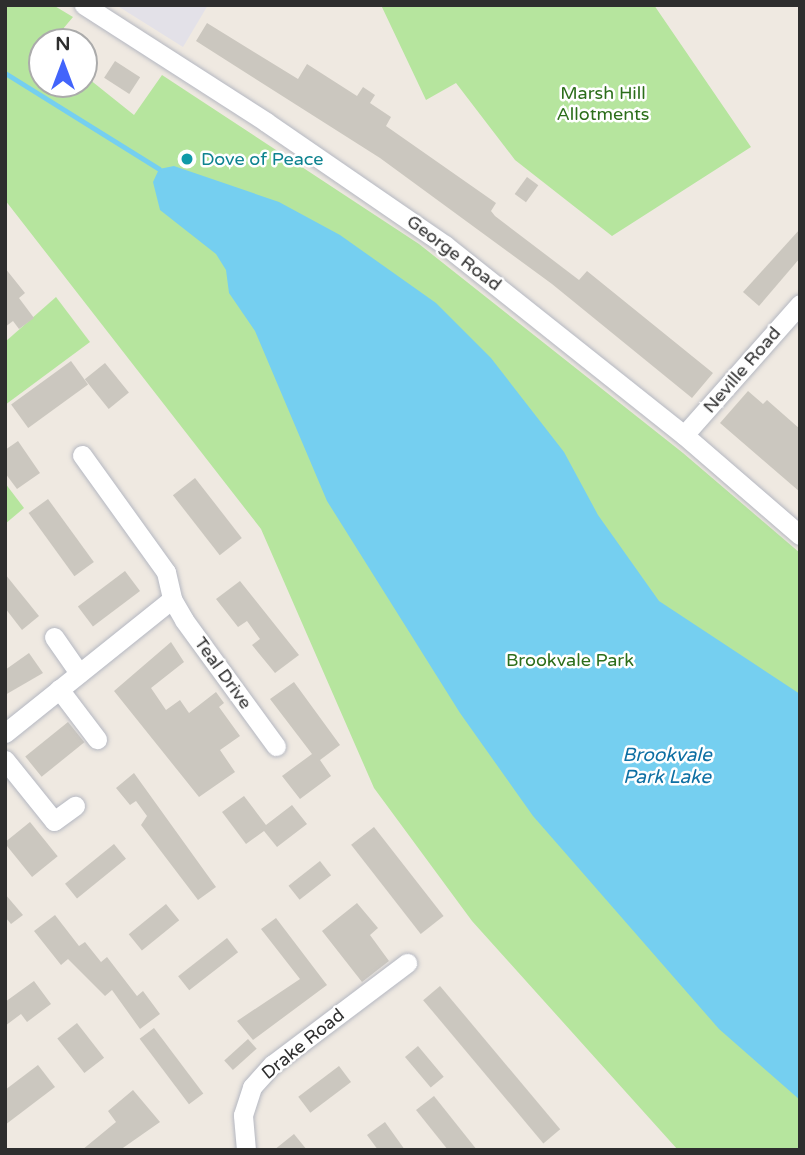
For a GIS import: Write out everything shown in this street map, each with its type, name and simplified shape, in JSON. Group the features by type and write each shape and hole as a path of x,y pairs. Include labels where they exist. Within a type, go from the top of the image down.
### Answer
{"street":[{"name":"George Road","path":"84,5 382,199 684,435 800,535"},
{"name":"Neville Road","path":"684,435 800,304"},
{"name":"Teal Drive","path":"82,455 166,572 172,599 276,746"},
{"path":"8,724 59,689 172,599"},
{"path":"54,637 79,673"},
{"path":"59,689 97,739"},
{"path":"5,760 54,821 75,806"},
{"name":"Drake Road","path":"246,1150 243,1115 252,1087 283,1056 407,964"}],"shaded area":[{"path":"116,5 208,5 183,47"}],"green space":[{"name":"Brookvale Park","path":"5,5 53,5 73,17 64,28 28,28 28,98 98,98 98,86 134,115 162,75 419,244 683,453 800,553 800,1150 678,1150 472,921 374,788 261,529 5,200"},
{"name":"Marsh Hill Allotments","path":"381,5 654,5 751,147 612,236 515,160 456,83 426,100"},
{"path":"56,297 90,342 5,405 5,342"},
{"path":"5,483 24,508 5,524"}],"water":[{"name":"Brookvale Park Lake","path":"174,166 279,202 340,235 436,303 491,358 564,452 598,515 659,601 800,694 800,1100 719,1029 533,816 460,713 327,501 255,331 229,293 226,270 216,254 160,210 153,182 159,169"}],"building":[{"path":"207,23 298,79 307,64 357,96 363,87 375,95 370,103 391,117 386,126 496,203 491,211 495,216 579,280 587,271 713,373 692,398 552,284 380,158 196,41"},
{"path":"115,61 140,77 129,94 104,78"},
{"path":"527,177 538,185 526,202 515,194"},
{"path":"800,229 800,258 759,306 743,292"},
{"path":"5,268 25,293 19,298 34,318 19,329 13,321 5,327"},
{"path":"71,361 88,384 28,428 11,404"},
{"path":"105,363 129,393 109,409 85,379"},
{"path":"748,391 763,404 767,400 800,429 800,492 720,423"},
{"path":"18,441 40,473 17,489 5,473 5,450"},
{"path":"195,478 242,538 220,555 173,495"},
{"path":"48,499 94,562 74,576 29,513"},
{"path":"125,571 140,591 93,626 78,607"},
{"path":"5,574 39,616 22,630 5,608"},
{"path":"240,581 299,655 275,673 252,645 260,639 247,621 238,627 216,599"},
{"path":"171,642 184,662 151,688 166,710 180,700 189,713 216,692 224,703 219,707 240,736 220,750 235,772 199,797 114,691"},
{"path":"29,653 43,673 5,695 5,670"},
{"path":"294,682 340,745 320,760 331,776 300,799 282,776 312,754 270,699"},
{"path":"68,722 84,742 42,777 25,757"},
{"path":"134,773 216,887 198,900 141,825 147,816 136,801 130,805 116,788"},
{"path":"244,796 266,825 292,805 307,824 277,847 264,831 246,844 222,812"},
{"path":"30,822 58,856 32,877 5,844"},
{"path":"374,827 444,916 421,934 351,845"},
{"path":"114,844 126,859 77,898 65,884"},
{"path":"320,861 331,875 300,900 288,886"},
{"path":"5,894 23,915 11,924 5,917"},
{"path":"357,903 378,928 370,935 389,961 362,982 322,931"},
{"path":"166,904 179,920 142,951 129,934"},
{"path":"55,915 79,946 85,942 101,962 107,957 137,996 143,991 160,1014 140,1029 112,990 105,996 68,959 61,965 34,931"},
{"path":"276,918 327,985 253,1040 237,1021 300,979 261,929"},
{"path":"227,938 238,952 189,990 178,976"},
{"path":"34,981 51,1004 27,1022 21,1014 5,1026 5,1002"},
{"path":"440,986 560,1129 543,1143 423,1000"},
{"path":"77,1023 104,1058 84,1073 57,1038"},
{"path":"154,1028 203,1093 189,1104 140,1039"},
{"path":"248,1039 257,1049 233,1070 224,1060"},
{"path":"418,1046 444,1077 431,1088 405,1057"},
{"path":"38,1065 55,1087 5,1125 5,1090"},
{"path":"339,1066 351,1082 310,1113 298,1097"},
{"path":"133,1090 160,1122 120,1150 82,1150 116,1122 108,1111"},
{"path":"434,1096 477,1150 448,1150 416,1110"},
{"path":"385,1122 405,1150 378,1150 367,1135"},
{"path":"294,1134 307,1150 274,1150"}],"waterway":[{"path":"5,73 159,169"}],"place":[{"name":"Dove of Peace","path":"187,159"}]}
